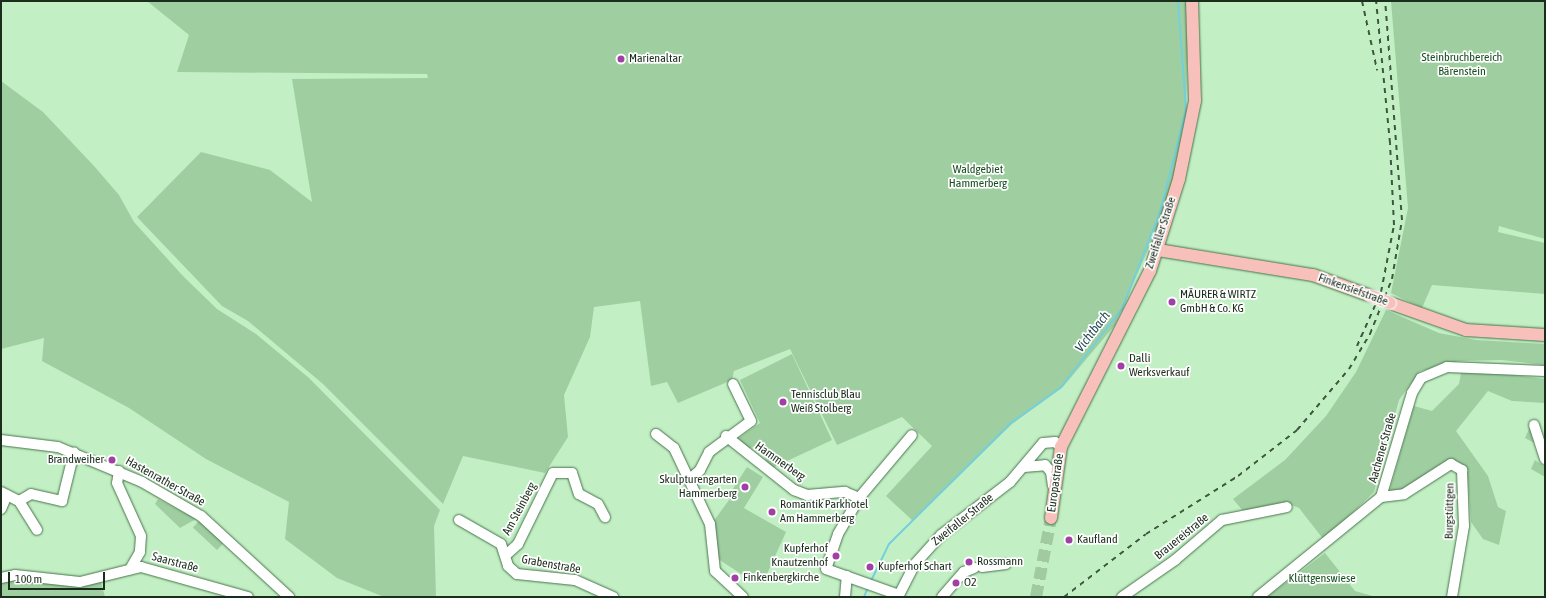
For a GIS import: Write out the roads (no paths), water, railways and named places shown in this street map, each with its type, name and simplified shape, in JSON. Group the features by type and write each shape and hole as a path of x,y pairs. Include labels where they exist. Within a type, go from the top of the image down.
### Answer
{"main road":[{"name":"Zweifaller Straße","path":"1061,447 1158,250 1179,179 1195,101 1192,1"},
{"name":"Finkensiefstraße","path":"1158,250 1320,277 1466,330 1545,335"},
{"name":"Europastraße","path":"1051,518 1061,447"}],"street":[{"name":"Aachener Straße","path":"1258,597 1381,497 1412,393 1422,378 1447,367 1545,371"},
{"path":"689,480 700,470 709,452 726,436 751,421 733,384"},
{"path":"1534,426 1544,455"},
{"path":"656,434 674,448 710,524 715,571 743,597"},
{"path":"898,596 873,585 826,569 838,534 859,498 912,435"},
{"name":"Hammerberg","path":"726,436 794,490 807,495 845,492 859,498"},
{"name":"Hastenrather Straße","path":"1,440 74,452 119,471 201,516 289,597"},
{"name":"Zweifaller Straße","path":"898,596 914,565 941,535 995,494 1038,451 1061,447"},
{"path":"19,500 31,494 62,501 74,452"},
{"name":"Burgstüttgen","path":"1381,497 1404,494 1451,464 1462,470 1464,526 1452,597"},
{"path":"1024,466 1045,465 1051,472 1054,491"},
{"path":"119,471 117,483 140,536 140,552 130,569"},
{"name":"Am Steinberg","path":"507,554 518,544 554,473 572,473 579,494 598,504 605,517"},
{"path":"1,509 4,494 19,500 37,530"},
{"name":"Brauereistraße","path":"1122,597 1222,520 1288,507"},
{"name":"Grabenstraße","path":"459,520 501,544 507,554 508,566 517,574 575,580 613,597"},
{"path":"942,597 964,572 978,568 1006,564"},
{"name":"Saarstraße","path":"1,578 15,575 80,582 141,567 248,597"},
{"path":"845,597 847,576"}],"waterway":[{"name":"Vichtbach","path":"871,581 889,544 1011,423 1061,387 1122,309 1160,212 1186,110 1178,1"},
{"name":"Vichtbach","path":"864,597 868,587"}],"tunnel":[{"path":"1036,597 1051,518"}],"railway":[{"path":"1362,1 1377,70"},
{"path":"1357,346 1381,292 1394,225 1390,143 1376,1"},
{"path":"1064,597 1146,534 1238,476 1297,430 1349,369 1370,334 1392,279 1402,220 1385,1"}],"place":[{"name":"Marienaltar","path":"621,59"},
{"name":"MÄURER & WIRTZ GmbH & Co. KG","path":"1172,302"},
{"name":"Dalli Werksverkauf","path":"1121,366"},
{"name":"Tennisclub Blau Weiß Stolberg","path":"783,402"},
{"name":"Brandweiher","path":"112,460"},
{"name":"Skulpturengarten Hammerberg","path":"745,487"},
{"name":"Romantik Parkhotel Am Hammerberg","path":"772,512"},
{"name":"Kaufland","path":"1069,540"},
{"name":"Kupferhof Knautzenhof","path":"836,556"},
{"name":"Rossmann","path":"969,562"},
{"name":"Kupferhof Schart","path":"870,567"},
{"name":"Finkenbergkirche","path":"735,578"},
{"name":"O2","path":"956,583"}],"park label":[{"name":"Steinbruchbereich Bärenstein","path":"1462,65"},
{"name":"Waldgebiet Hammerberg","path":"978,177"},
{"name":"Klüttgenswiese","path":"1322,579"}]}
